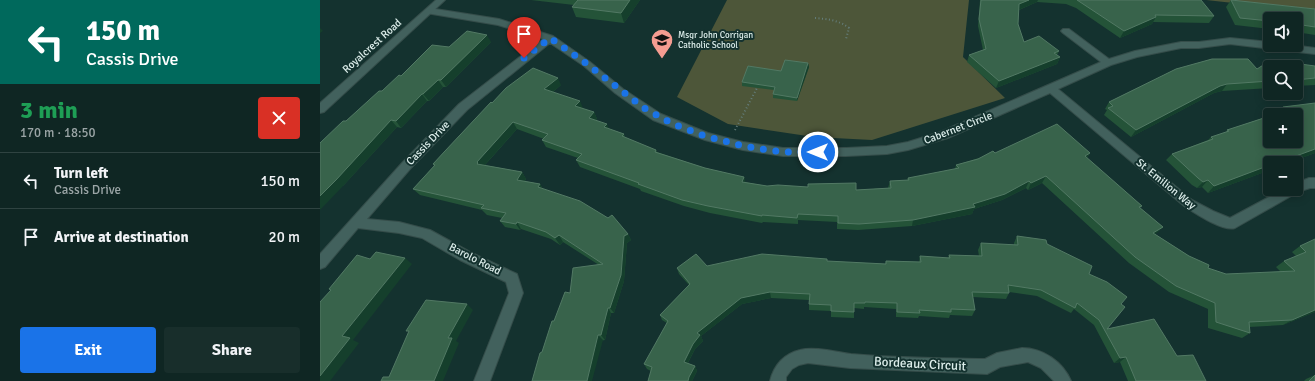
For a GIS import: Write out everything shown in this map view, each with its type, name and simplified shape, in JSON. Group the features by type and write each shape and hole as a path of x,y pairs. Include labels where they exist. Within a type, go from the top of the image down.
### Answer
{"street":[{"name":"Royalcrest Road","path":"320,109 441,0"},
{"name":"Cabernet Circle","path":"429,11 499,22 550,38 587,64 619,91 657,117 705,136 743,146 782,152 846,152 887,150 944,135 1052,89 1108,63 1135,54 1181,45 1199,45 1230,41 1263,44"},
{"path":"1066,31 1108,63"},
{"name":"Cassis Drive","path":"320,263 406,166 463,107 550,38"},
{"name":"Cabernet Circle","path":"1303,49 1315,50"},
{"name":"St. Emilion Way","path":"1052,89 1188,203 1209,215 1231,224 1281,196"},
{"name":"St. Emilion Way","path":"1303,185 1315,183"},
{"name":"Barolo Road","path":"355,223 405,228 425,234 465,256 512,278 516,293 482,381"},
{"name":"Bordeaux Circuit","path":"778,381 779,372 789,362 805,356 823,358 836,357 850,361 987,367 998,359 1024,355 1038,358 1048,364 1058,372 1063,381"}],"path":[{"path":"815,18 838,21 844,24 849,28 846,40"},
{"path":"728,142 757,88"}],"green space":[{"path":"727,0 969,0 963,57 1005,98 872,140 814,137 728,124 677,97"},
{"path":"1206,0 1315,0 1315,12"}],"building":[{"path":"578,0 630,0 621,13 572,7"},
{"path":"981,0 1029,0 1019,4 1018,24 1024,42 1039,36 1059,51 1054,53 1060,57 999,81 969,55 986,49 979,19"},
{"path":"1077,0 1201,0 1214,16 1155,15 1156,17 1124,31"},
{"path":"1231,0 1315,9 1315,27 1303,25 1303,12 1263,12 1263,20 1240,18"},
{"path":"467,31 487,35 441,80 438,80 422,94 396,121 391,120 320,196 320,143 343,121 346,121 379,91 382,91 399,75 401,76 432,45 449,47"},
{"path":"1212,59 1248,59 1257,69 1263,65 1263,81 1227,84 1220,86 1136,130 1108,108 1113,106 1109,102 1176,69"},
{"path":"785,60 808,63 797,98 773,94 775,87 742,82 748,66 781,71"},
{"path":"1303,64 1315,66 1315,78 1303,79"},
{"path":"533,68 558,78 544,89 580,101 575,106 594,112 589,118 607,124 604,127 624,134 622,136 656,150 655,152 705,168 744,177 742,182 767,186 778,185 808,187 808,184 856,183 856,190 891,188 890,181 909,180 908,178 959,168 956,165 978,159 993,151 995,153 1057,124 1090,153 1085,156 1142,206 1139,207 1163,227 1153,233 1189,256 1209,265 1208,268 1226,274 1295,271 1284,261 1306,252 1300,246 1315,239 1315,310 1292,320 1249,322 1250,333 1216,322 1215,303 1176,286 1135,257 1046,176 1031,183 1029,181 1005,194 973,204 975,207 913,220 859,224 838,223 838,216 798,214 797,218 762,216 682,200 638,184 639,183 576,160 582,154 542,140 548,134 513,122 477,162 477,164 522,172 517,180 540,184 538,187 580,201 608,218 612,215 628,234 624,236 621,275 610,308 608,308 601,335 598,335 587,381 532,381 540,353 542,352 552,321 554,321 565,292 570,293 573,268 603,264 559,235 555,238 546,232 517,222 516,224 500,221 506,213 481,208 484,205 413,189 435,165 433,164 491,102 492,103 506,88"},
{"path":"1315,103 1315,149 1296,156 1263,156 1263,168 1214,186 1208,180 1203,182 1172,154 1213,139 1211,137 1229,131 1227,130 1263,118 1263,148 1303,148 1303,108 1283,107"},
{"path":"1017,236 1046,240 1047,244 1092,266 1089,274 1107,282 1127,297 1121,304 1125,307 1107,329 1154,319 1177,356 1193,355 1206,381 1136,381 1126,357 1120,358 1099,320 1077,303 1075,308 1041,290 1008,285 1009,293 972,292 975,310 951,309 951,312 919,310 920,313 897,312 897,303 865,302 854,303 854,312 831,311 831,305 809,304 810,294 770,292 741,298 697,333 700,335 693,344 684,362 695,366 688,381 648,381 652,367 644,364 668,321 660,315 690,284 677,268 696,254 707,266 762,254 827,259 827,261 886,264 886,261 921,262 920,256 950,258 949,255 982,256 981,243 1018,245"},
{"path":"376,252 405,258 342,336 350,338 320,376 320,302 331,290 329,289 357,255 370,259"},
{"path":"426,300 467,304 448,338 452,338 434,381 381,381 383,377 389,377 409,331 406,331"},
{"path":"1315,375 1315,381 1309,381"}],"place":[{"name":"Msgr John Corrigan Catholic School","path":"662,60"}],"route":[{"path":"524,58 550,38 587,64 619,91 657,117 673,124 705,136 743,146 782,152 818,152"}]}
